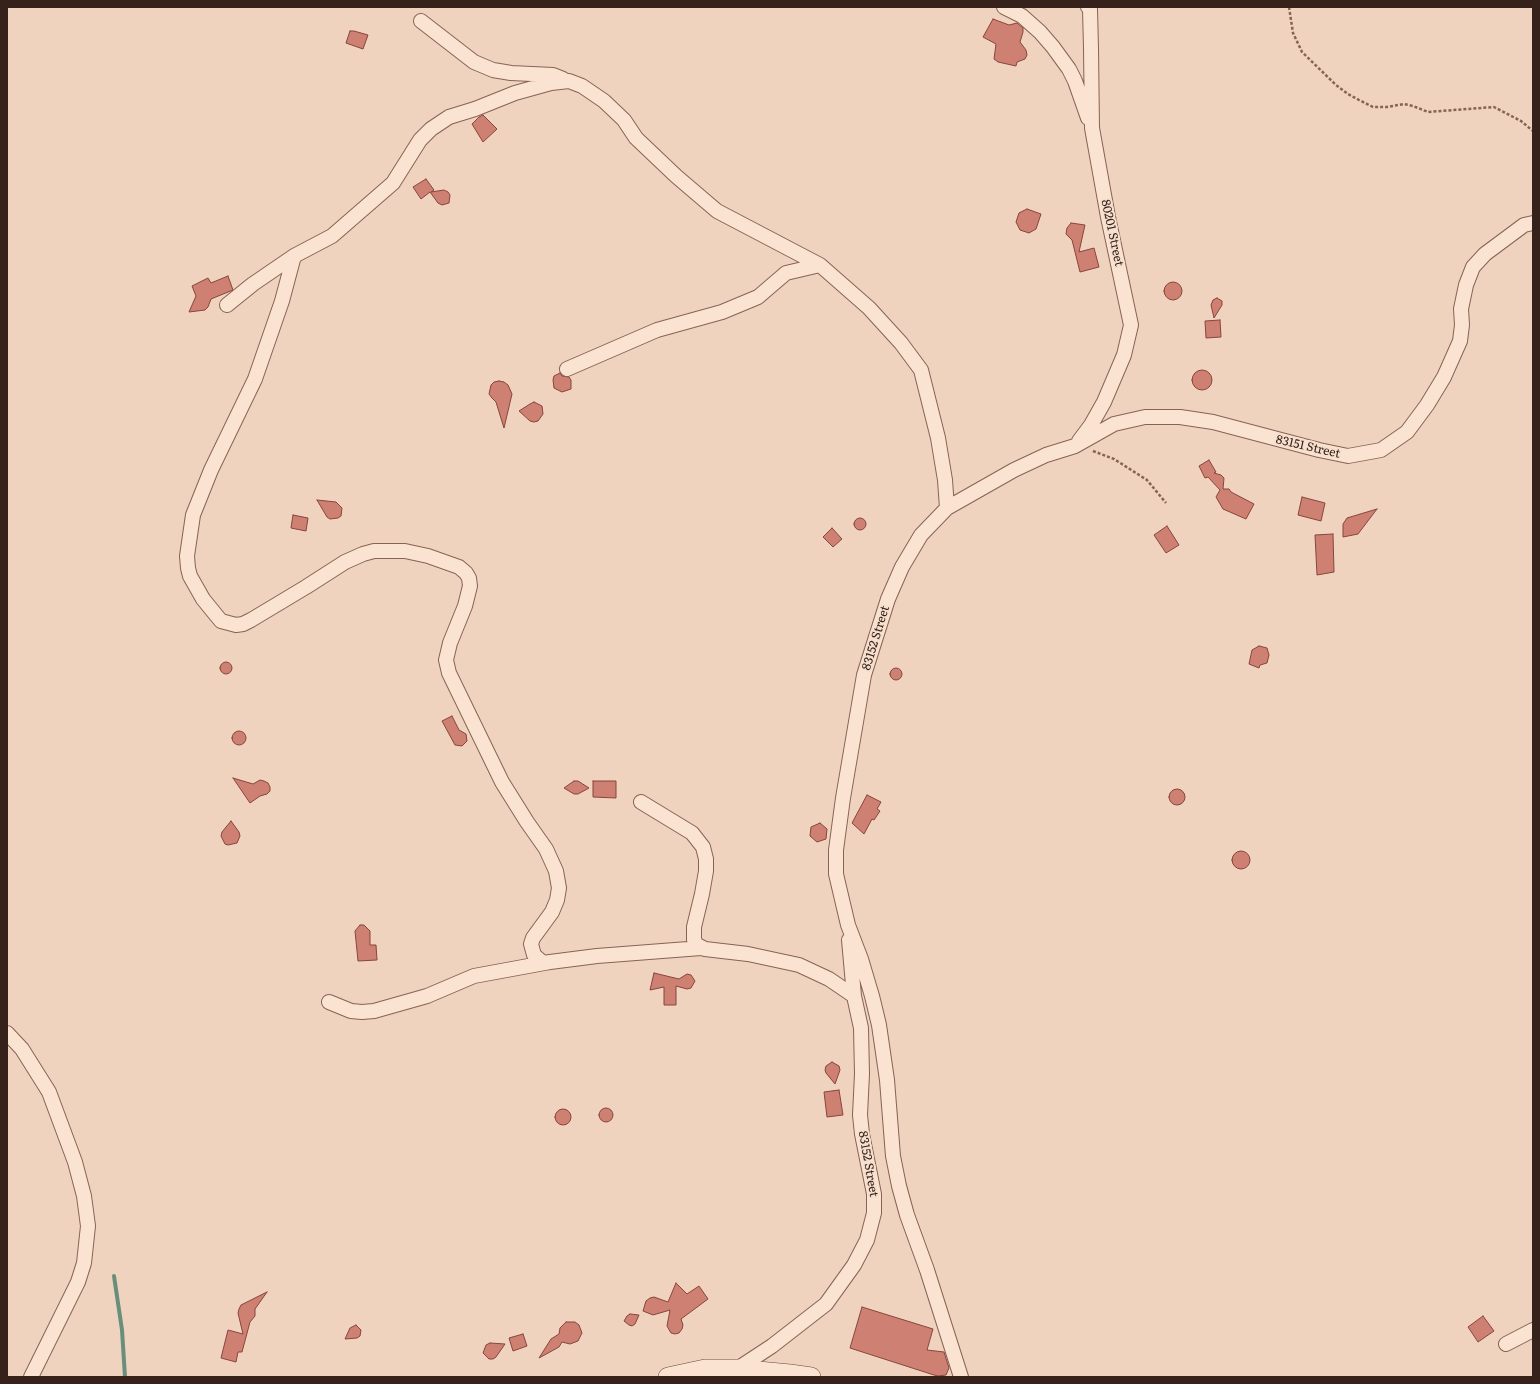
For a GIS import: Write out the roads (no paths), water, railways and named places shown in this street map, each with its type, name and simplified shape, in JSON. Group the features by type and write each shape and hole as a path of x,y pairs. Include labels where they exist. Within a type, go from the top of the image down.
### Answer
{"street":[{"path":"1004,7 1022,16 1040,32 1053,47 1069,70 1092,128"},
{"name":"80201 Street","path":"1075,446 1092,424 1104,402 1124,355 1131,325 1108,217 1092,128 1092,48 1090,9 1088,7"},
{"path":"421,21 474,62 493,70 511,73 553,75 582,86 604,101 624,120 636,138 676,176 717,211 766,235 820,265 869,308 901,343 921,370 938,438 945,480 947,508"},
{"path":"226,305 253,284 294,256 332,236 393,183 420,140 431,129 449,117 475,109 515,93 551,83 569,81"},
{"name":"83151 Street","path":"1075,446 1114,424 1145,417 1180,417 1213,422 1318,450 1348,456 1381,450 1407,432 1427,405 1444,377 1460,341 1462,325 1461,309 1466,285 1473,267 1485,254 1524,226 1533,223"},
{"path":"294,256 282,301 255,379 211,470 193,515 187,556 188,568 190,576 203,599 221,621 243,624 306,588 345,562 374,551 405,552 428,556 459,567 470,578 470,586 465,606 450,643 446,660 449,673 502,782 546,849 556,871 560,888 552,912 533,938 531,944 534,955 543,963 618,954 701,948 748,954 799,964 829,979 854,996"},
{"path":"567,369 657,330 722,312 758,297 786,274 820,265"},
{"name":"83152 Street","path":"961,1377 905,1207 893,1156 887,1080 879,1026 861,959 848,926 836,874 836,850 848,761 864,675 888,600 902,567 921,536 947,508 1014,470 1046,455 1075,446"},
{"path":"641,802 692,833 703,847 706,859 706,876 694,934 696,943 701,948"},
{"name":"83152 Street","path":"737,1369 772,1346 826,1304 854,1265 867,1240 874,1214 874,1194 862,1134 860,1115 862,1074 861,1028 854,996 848,926"},
{"path":"329,1002 351,1011 374,1012 427,996 474,976 550,962"},
{"path":"7,1033 22,1049 49,1092 75,1162 84,1196 88,1226 84,1264 78,1282 31,1377"},
{"path":"1506,1344 1533,1330"},
{"path":"668,1377 705,1369 737,1369 811,1377"}],"waterway":[{"path":"114,1276 122,1330 125,1377"}]}
